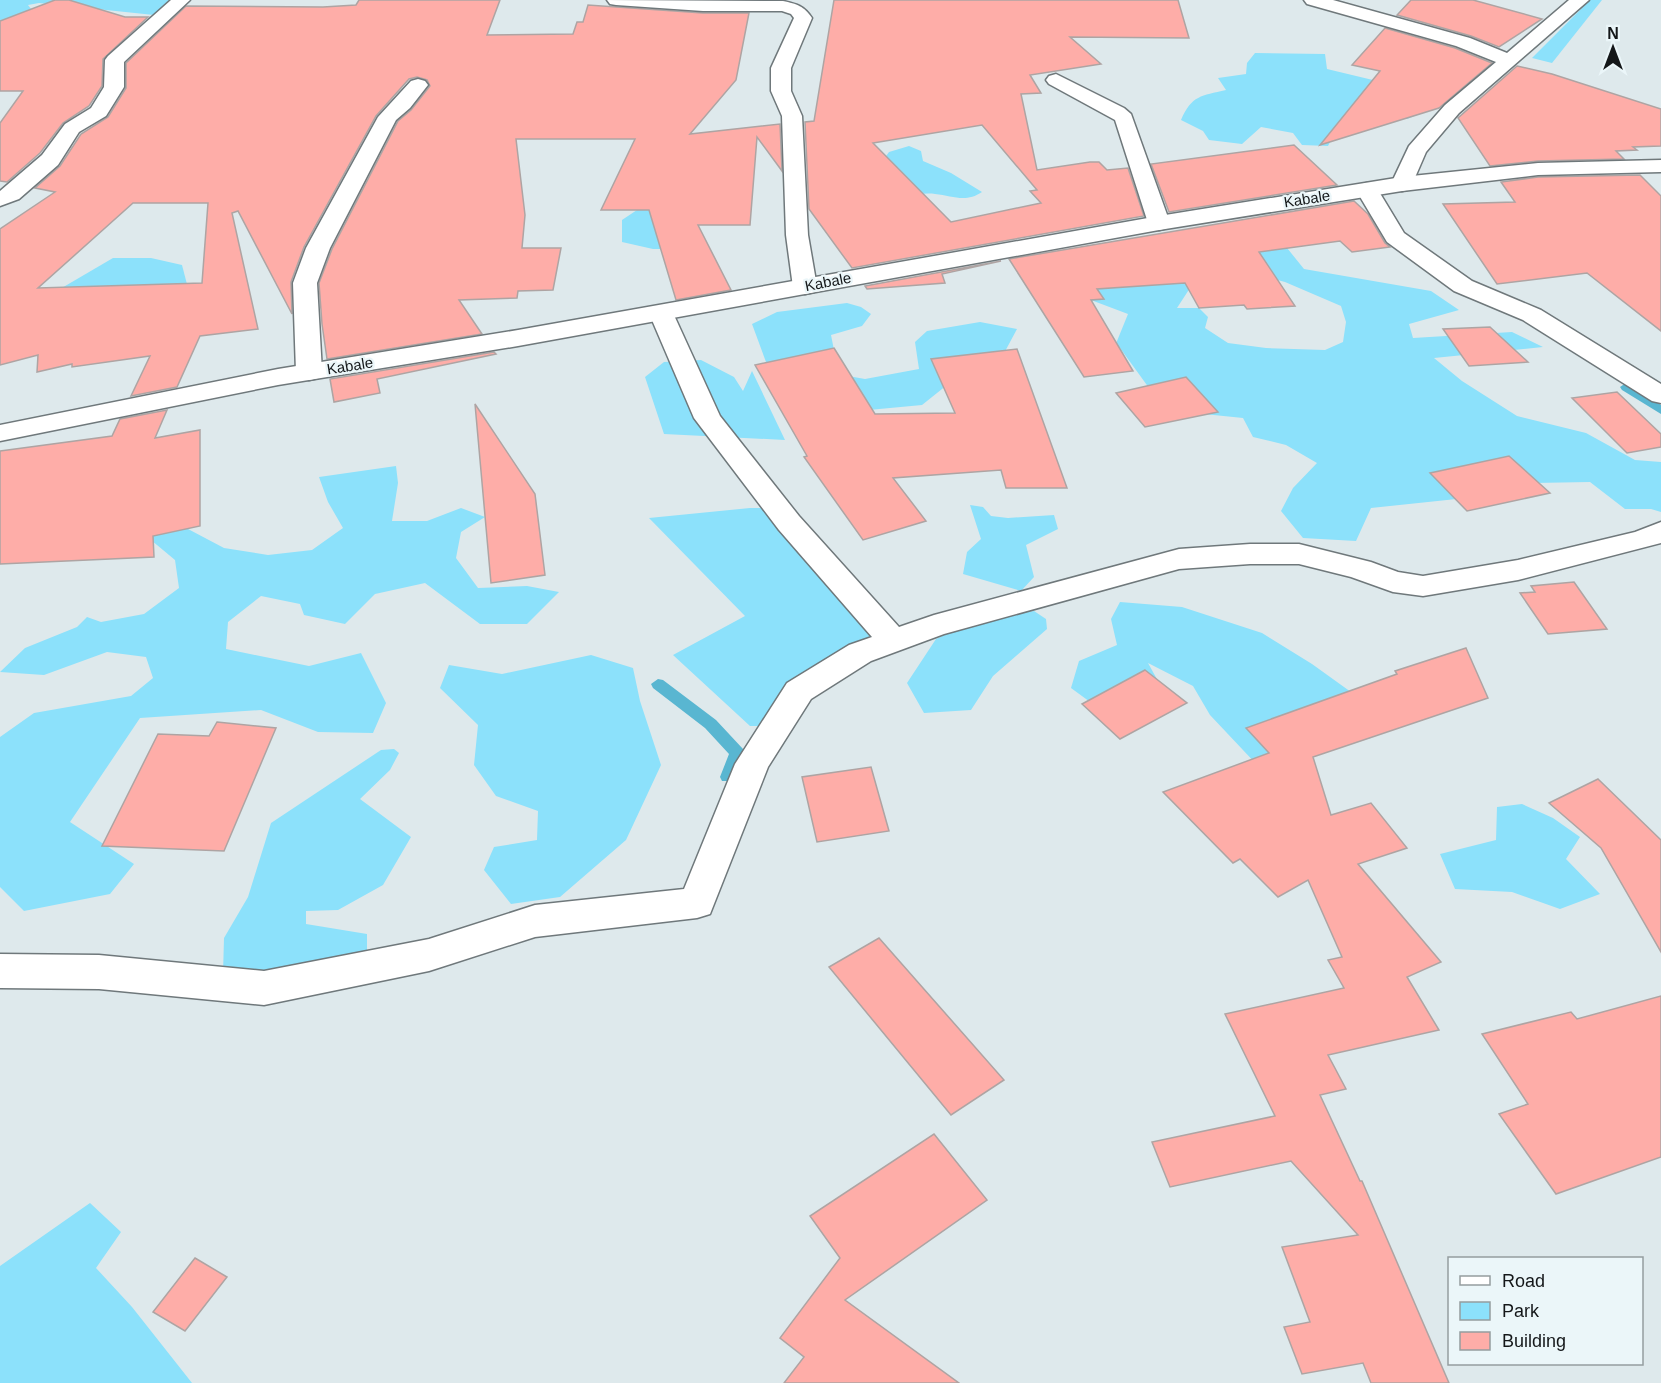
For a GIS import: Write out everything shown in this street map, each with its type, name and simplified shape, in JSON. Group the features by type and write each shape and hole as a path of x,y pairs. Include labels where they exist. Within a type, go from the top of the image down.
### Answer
{"street":[{"path":"0,199 11,194 50,160 72,128 99,112 114,87 115,60 181,0"},
{"path":"616,0 703,6 783,6 797,10 803,18 781,68 781,90 792,116 797,235 805,287"},
{"path":"1313,0 1463,42 1509,60"},
{"path":"1402,184 1416,150 1452,110 1580,0"},
{"path":"1056,80 1117,112 1124,118 1159,223"},
{"path":"309,372 304,283 318,248 364,157 388,117 418,86"},
{"name":"Kabale","path":"0,433 309,372 661,313 1159,223 1402,184 1539,169 1661,166"},
{"path":"1367,190 1395,237 1463,286 1532,315 1661,395"},
{"path":"661,313 707,418 789,523 893,640"},
{"path":"0,971 99,972 264,988 429,956 535,921 697,903 752,764 799,691 860,653 893,640 934,626 1179,559 1250,554 1299,554 1360,569 1393,582 1423,586 1518,570 1655,540"}],"green space":[{"path":"0,0 169,0 154,15 39,3 28,5 34,13 0,76"},
{"path":"1590,0 1602,0 1552,63 1532,58"},
{"path":"1255,53 1325,54 1327,69 1402,87 1422,113 1407,119 1366,110 1338,127 1328,146 1302,145 1293,133 1261,127 1242,144 1209,140 1203,131 1181,120 1193,101 1226,90 1218,78 1246,74 1247,63"},
{"path":"909,146 921,151 923,161 951,173 982,192 965,198 915,194 884,159 889,152"},
{"path":"671,203 678,249 653,249 622,242 622,220 643,206"},
{"path":"1275,233 1304,269 1431,291 1459,310 1409,324 1413,338 1512,332 1543,347 1434,358 1462,381 1517,416 1586,433 1635,460 1661,462 1661,512 1651,509 1625,509 1590,482 1533,483 1466,498 1371,508 1356,541 1303,538 1281,511 1293,488 1317,463 1286,445 1253,437 1243,418 1165,410 1120,348 1115,346 1128,314 1075,294","holes":["1235,269 1285,282 1341,306 1346,322 1343,342 1325,350 1266,348 1228,343 1205,328 1208,317 1199,308 1177,308 1190,288"]},
{"path":"113,258 151,258 182,265 189,292 60,289"},
{"path":"847,303 861,307 871,314 862,326 831,335 837,365 786,371 766,362 752,324 777,312"},
{"path":"980,322 1017,329 1002,357 947,385 922,405 858,411 848,376 865,379 919,369 915,342 927,331"},
{"path":"701,360 734,377 743,391 752,371 785,440 664,434 645,377 664,362"},
{"path":"396,466 398,483 392,521 427,521 461,508 485,517 461,532 456,558 478,588 527,586 559,592 527,624 480,624 425,583 375,594 345,624 304,615 300,604 261,596 228,622 226,649 309,666 361,653 386,703 373,733 318,732 261,710 140,718 70,822 134,864 110,894 24,911 0,887 0,737 34,713 131,696 153,678 146,657 107,652 44,675 0,672 25,648 77,627 87,617 101,622 144,614 179,588 175,560 145,535 171,520 224,548 268,555 312,550 343,528 328,502 319,477"},
{"path":"970,505 983,507 991,516 1008,518 1054,515 1058,529 1026,545 1034,577 1021,591 963,574 967,552 981,539"},
{"path":"766,508 877,638 762,726 750,726 673,655 745,616 649,518"},
{"path":"1120,602 1182,607 1262,633 1312,664 1376,710 1371,738 1259,767 1210,715 1193,686 1148,663 1168,699 1112,718 1071,688 1079,661 1117,645 1111,619"},
{"path":"1034,611 1046,619 1047,629 993,676 971,710 924,713 907,683 936,639 976,620"},
{"path":"591,655 633,668 640,701 661,765 626,840 560,897 511,904 484,870 494,847 537,840 538,811 496,796 474,765 478,725 440,688 449,665 502,674"},
{"path":"394,749 399,753 390,770 360,799 411,837 383,885 338,910 306,911 306,924 367,934 367,952 263,979 223,974 224,938 248,897 271,823 381,750"},
{"path":"1522,804 1553,818 1580,837 1566,859 1600,894 1560,909 1512,892 1455,889 1440,854 1496,840 1497,807"},
{"path":"90,1203 121,1232 96,1268 132,1307 192,1383 0,1383 0,1266"}],"building":[{"path":"55,0 69,0 125,17 148,17 103,59 102,86 89,106 63,123 40,153 7,182 0,181 0,123 23,91 0,91 0,21"},
{"path":"359,0 500,0 487,35 573,34 577,22 583,22 588,5 703,13 749,13 736,80 690,134 780,124 782,171 757,137 750,225 698,225 731,290 676,300 649,210 601,210 635,139 516,139 525,215 522,248 561,248 553,290 518,291 517,298 459,300 482,334 327,359 319,283 332,249 398,121 411,110 430,86 427,80 417,77 409,79 376,116 304,247 291,282 292,314 238,211 232,213 258,329 200,336 177,387 131,396 150,356 72,367 72,364 37,372 38,355 0,365 0,229 55,192 35,188 60,166 81,134 108,117 126,88 126,63 186,6 323,7 356,5","holes":["133,203 208,203 202,283 38,288"]},
{"path":"834,0 1178,0 1189,38 1070,37 1101,64 1030,75 1041,93 1021,94 1037,170 1090,162 1099,162 1107,170 1128,168 1144,216 852,268 809,209 805,122 814,121","holes":["982,125 1037,190 1030,191 1041,203 951,222 873,143"]},
{"path":"1411,0 1473,0 1542,19 1499,47 1471,36 1397,15"},
{"path":"1385,28 1455,48 1492,63 1439,108 1320,145 1380,71 1352,65"},
{"path":"1517,66 1552,74 1661,109 1661,146 1633,147 1637,150 1616,151 1624,159 1538,161 1490,166 1458,118"},
{"path":"1294,145 1337,185 1169,212 1151,164"},
{"path":"1640,175 1661,196 1661,331 1587,273 1497,284 1443,204 1515,202 1501,182 1538,177"},
{"path":"1354,201 1368,214 1385,243 1390,247 1352,252 1340,241 1259,252 1295,306 1247,309 1244,305 1199,308 1185,283 1097,289 1104,299 1091,300 1133,371 1084,377 1009,259"},
{"path":"1001,261 942,274 945,283 867,289 865,286"},
{"path":"1490,327 1528,362 1469,366 1443,329"},
{"path":"834,348 875,414 955,413 931,359 1017,349 1067,488 1006,488 1001,470 893,478 926,521 863,540 804,457 807,456 755,365"},
{"path":"494,352 496,354 377,379 380,393 334,402 330,379"},
{"path":"1186,377 1218,412 1145,427 1116,393"},
{"path":"1617,392 1661,434 1661,447 1627,453 1572,398"},
{"path":"475,404 535,494 545,575 491,583"},
{"path":"167,410 155,438 200,430 200,526 153,536 154,557 0,564 0,451 112,436 120,419"},
{"path":"1509,456 1550,493 1467,511 1430,473"},
{"path":"1574,582 1607,629 1548,634 1520,593 1535,592 1531,586"},
{"path":"1466,648 1488,698 1313,757 1331,815 1371,803 1407,848 1358,864 1441,962 1407,977 1439,1030 1328,1055 1346,1089 1320,1095 1362,1181 1449,1383 1371,1383 1363,1363 1302,1374 1284,1327 1310,1322 1282,1247 1358,1235 1291,1161 1170,1187 1152,1142 1275,1116 1225,1014 1344,988 1328,960 1342,957 1308,880 1278,897 1240,859 1233,863 1163,792 1269,753 1246,728 1397,674 1395,671"},
{"path":"1145,670 1187,703 1120,739 1082,704"},
{"path":"217,722 276,728 224,851 102,846 158,734 209,736"},
{"path":"871,767 889,831 817,842 802,777"},
{"path":"1598,779 1661,840 1661,952 1601,848 1549,803"},
{"path":"879,938 1004,1080 951,1115 829,967"},
{"path":"1661,996 1661,1157 1556,1194 1499,1114 1528,1104 1482,1034 1571,1012 1577,1019"},
{"path":"934,1134 987,1200 845,1300 959,1383 784,1383 804,1357 780,1338 840,1258 810,1216"},
{"path":"195,1258 227,1277 185,1331 153,1312"}],"waterway":[{"path":"1626,387 1661,410"},
{"path":"658,684 710,724 737,753 728,777"}]}
